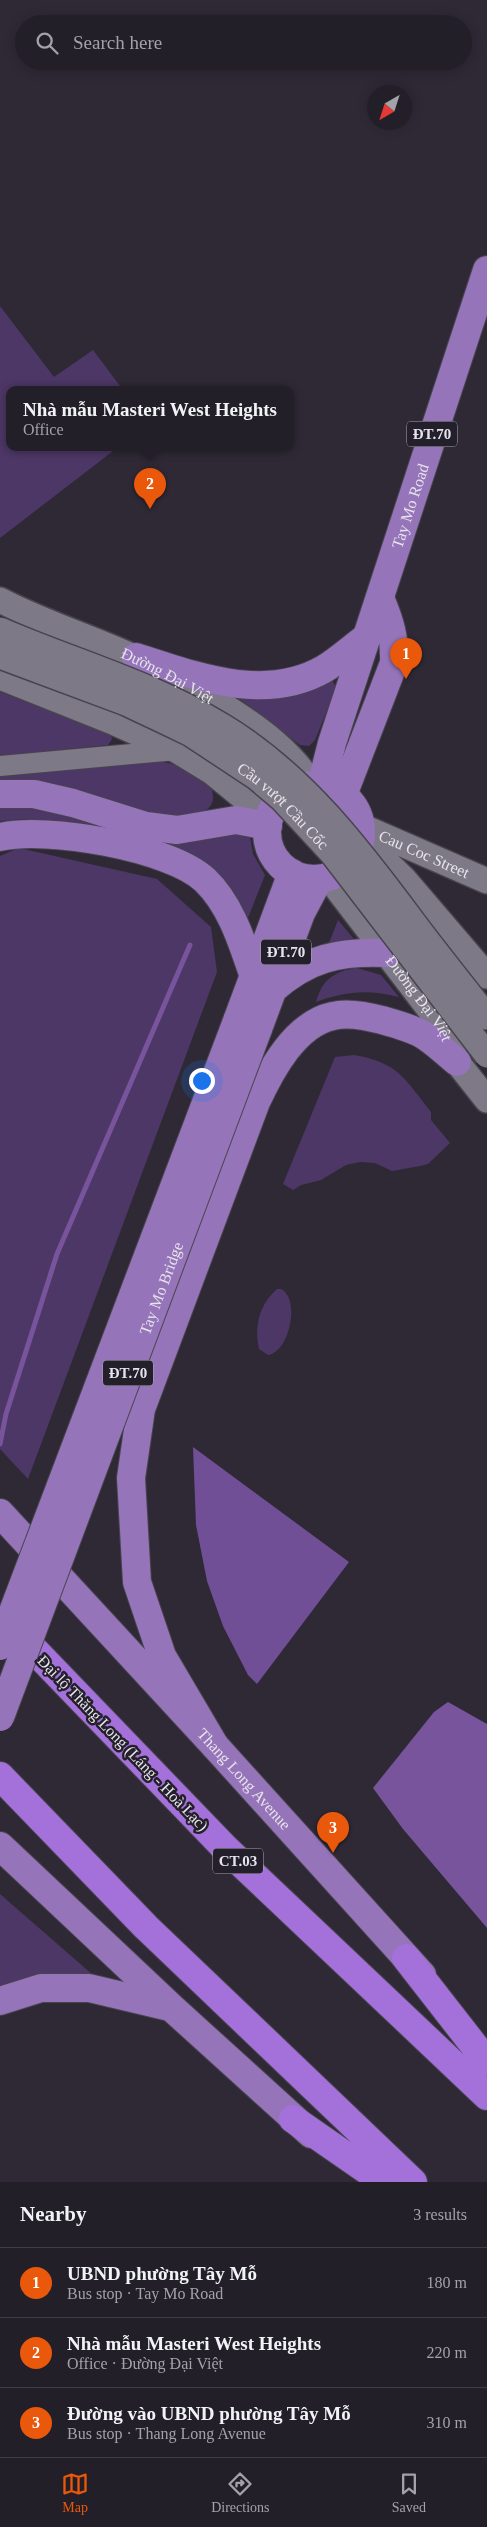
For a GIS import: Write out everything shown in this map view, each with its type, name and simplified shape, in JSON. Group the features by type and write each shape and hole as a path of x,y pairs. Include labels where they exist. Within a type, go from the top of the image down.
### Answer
{"highway":[{"name":"Đại lộ Thăng Long (Láng - Hoà Lạc)","path":"0,1615 224,1848 487,2096"},
{"path":"0,1776 146,1927 413,2182"},
{"path":"406,1958 487,2062"},
{"path":"293,2119 384,2182"}],"main road":[{"name":"Tay Mo Road","path":"325,789 332,743 487,270"},
{"path":"325,789 394,663 395,642 391,621 380,598"},
{"path":"136,657 192,675 249,686 273,686 300,680 324,669 367,637"},
{"path":"325,789 352,804 361,832 358,850 351,862 340,871 324,878 305,878 292,873 281,865 273,853 268,840 269,821 275,806 291,791 325,789"},
{"path":"0,794 34,794 73,803 146,826 177,830 236,820 269,821"},
{"path":"0,837 33,834 99,841 135,849 187,868 204,880 219,898 263,982 288,976 306,965 346,952 386,953"},
{"name":"ĐT.70","path":"248,1025 263,982 292,873"},
{"name":"ĐT.70","path":"263,982 301,913 324,878"},
{"path":"215,1746 162,1656 137,1582 131,1478 141,1409 256,1102 270,1072 291,1046 317,1023 332,1016 352,1015 392,1023 424,1035 457,1062"},
{"name":"Tay Mo Bridge","path":"0,1646 248,1025"},
{"name":"Tay Mo Bridge","path":"0,1717 248,1025"},
{"name":"Thang Long Avenue","path":"0,1513 215,1746 487,2047"},
{"path":"0,1846 172,2008 364,2182"},
{"path":"0,2001 41,1988 89,1988 172,2008"}],"street":[{"name":"Đường Đại Việt","path":"0,600 71,633 136,657 189,685 247,720 325,789"},
{"name":"Cầu vượt Cầu Cốc","path":"0,630 157,691 222,725 274,763 309,795 342,830 487,1017"},
{"name":"Cầu vượt Cầu Cốc","path":"0,656 126,703 162,720 191,734 256,777 282,799 332,854 487,1055"},
{"path":"0,677 115,723 176,750 212,772 269,821"},
{"path":"0,766 176,750"},
{"path":"361,832 487,976"},
{"name":"Cau Coc Street","path":"361,832 487,881"},
{"name":"Đường Đại Việt","path":"324,878 386,953 443,1027 457,1062 487,1100"}],"shaded area":[{"path":"0,306 54,377 93,350 120,386 6,386 6,451 113,451 0,538"},
{"path":"330,678 335,685 335,691 315,740 309,746 300,745 236,696"},
{"path":"0,692 110,733 112,739 108,745 0,756"},
{"path":"157,761 184,768 203,779 212,792 212,804 209,808 199,814 164,817 142,812 98,796 65,787 33,782 0,781 0,773"},
{"path":"0,803 245,831 250,837 253,854 265,875 248,918 245,918 107,831 62,821 23,819 0,821"},
{"path":"19,848 157,879 211,927 217,972 28,1479 0,1449 0,856"},
{"path":"338,920 353,938 353,940 329,943"},
{"path":"357,968 381,975 399,997 388,994 357,992 337,995 316,1002 322,988 330,978 342,971"},
{"path":"354,1055 381,1062 407,1081 431,1112 431,1120 450,1143 428,1164 392,1171 375,1163 360,1162 346,1165 321,1180 301,1185 293,1190 283,1184 335,1057"},
{"path":"277,1289 281,1289 287,1295 290,1303 290,1325 282,1345 275,1352 268,1355 259,1349 257,1332 259,1316 266,1302"},
{"path":"193,1447 349,1562 257,1684 248,1675 223,1626 207,1581 196,1525"},
{"path":"448,1702 487,1724 487,1928 403,1829 373,1788 434,1712"},
{"path":"0,1894 101,1982 0,1990"}],"waterway":[{"path":"0,1444 6,1414 57,1254 190,945"}],"place":[{"name":"Nhà mẫu Masteri West Heights","path":"150,509"},
{"name":"UBND phường Tây Mỗ","path":"406,679"},
{"name":"Đường vào UBND phường Tây Mỗ","path":"333,1853"}]}
